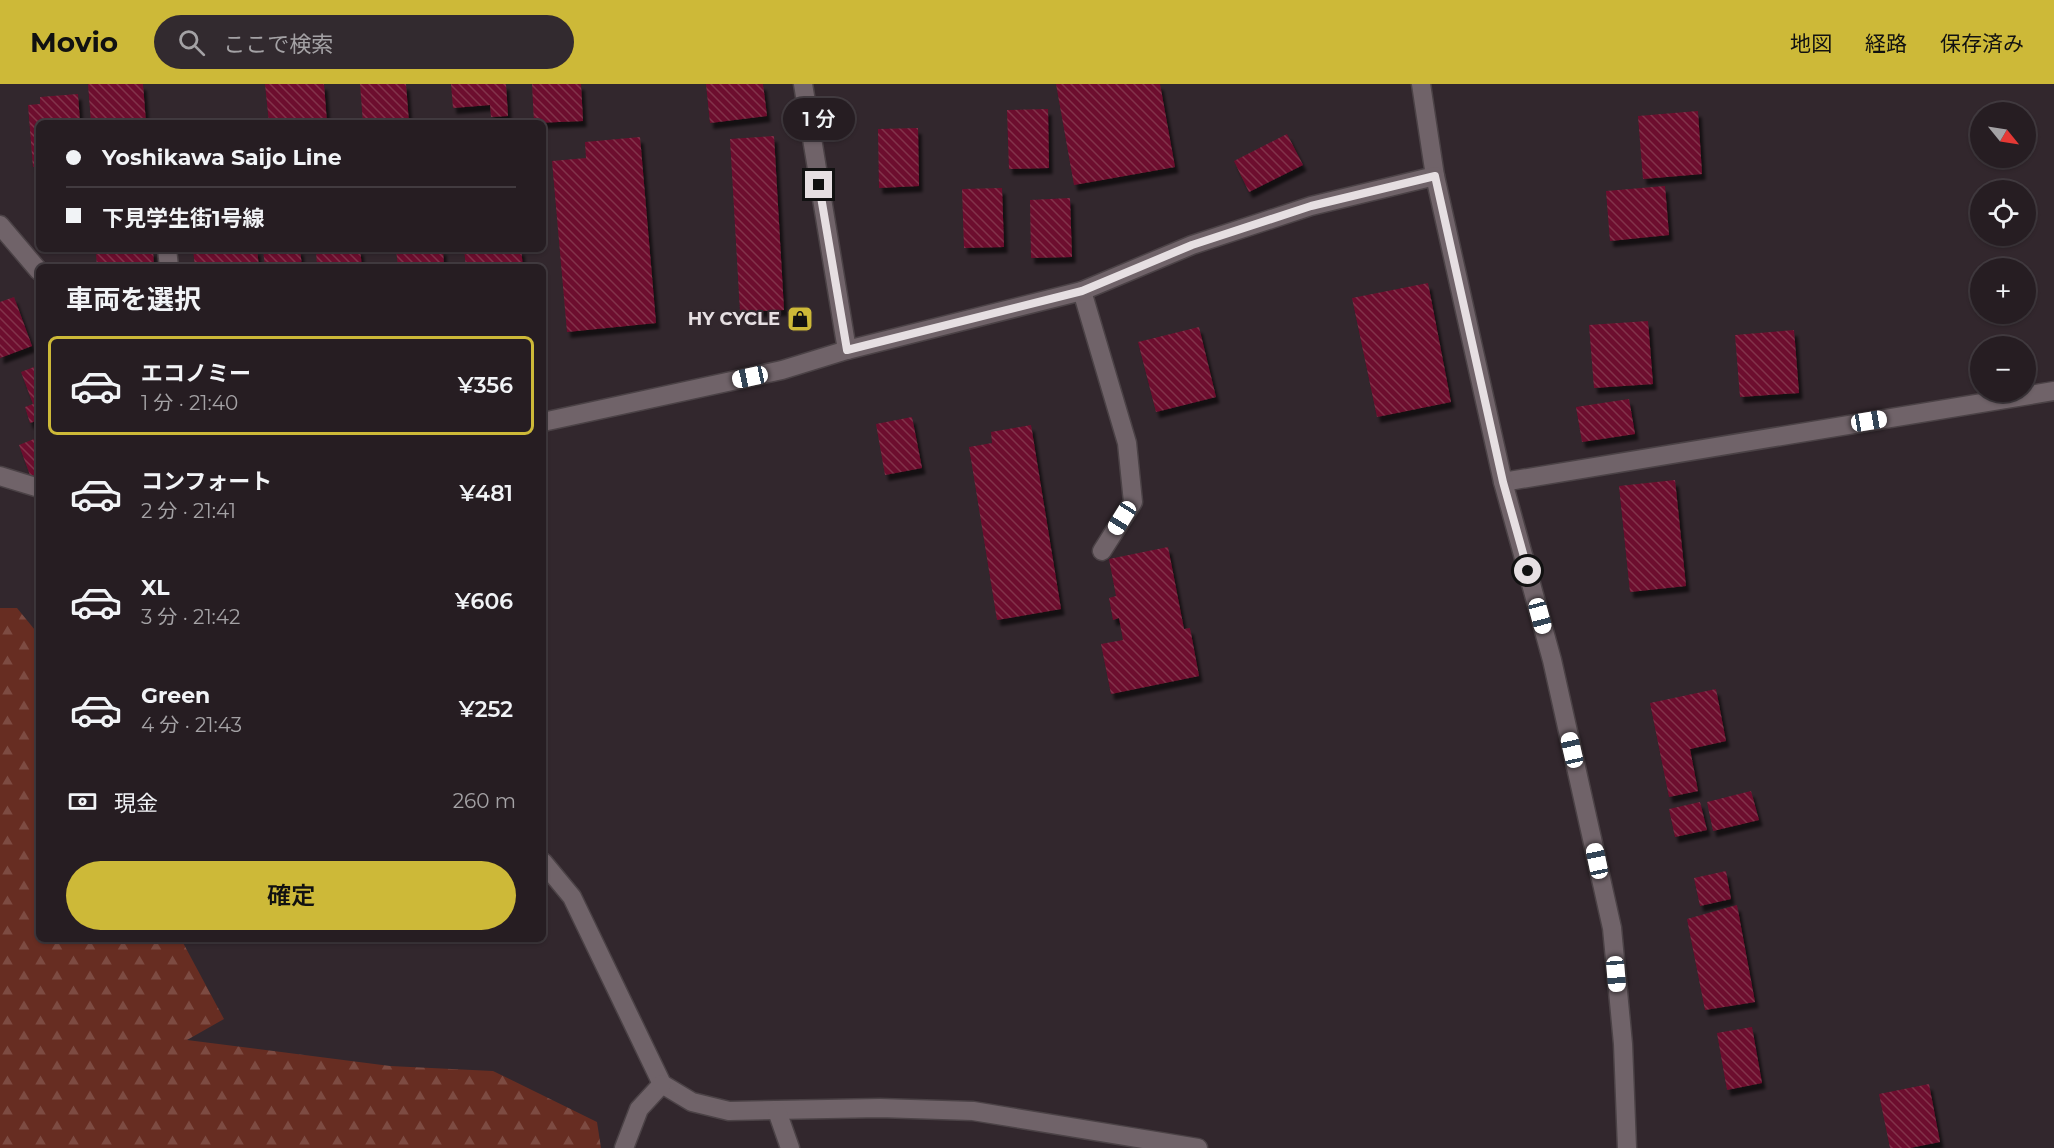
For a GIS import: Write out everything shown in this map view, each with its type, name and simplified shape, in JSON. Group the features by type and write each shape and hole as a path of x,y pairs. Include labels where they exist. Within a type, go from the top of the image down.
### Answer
{"street":[{"path":"803,84 847,350"},
{"path":"1421,84 1435,176 1503,482 1552,660 1612,928 1623,1044 1627,1148"},
{"path":"546,421 782,370 847,350 1082,291 1192,245 1311,206 1435,176"},
{"path":"0,225 36,267"},
{"path":"1082,291 1127,443 1132,502 1102,551"},
{"path":"1503,482 2054,391"},
{"path":"0,476 36,487"},
{"path":"546,866 572,897 662,1084 692,1102 729,1111 880,1108 973,1112 1198,1148"},
{"path":"624,1148 639,1109 662,1084"},
{"path":"777,1111 790,1148"}],"green space":[{"path":"0,608 17,608 36,631 36,942 183,942 224,1019 187,1040 390,1066 493,1071 597,1122 601,1148 0,1148"}],"building":[{"path":"88,84 143,84 146,120 91,120"},
{"path":"265,84 324,84 327,120 269,120"},
{"path":"360,84 406,84 409,120 363,120"},
{"path":"451,84 506,84 508,116 491,117 490,105 453,108"},
{"path":"532,84 581,84 583,121 546,123 546,120 534,120"},
{"path":"706,84 763,84 767,116 710,123"},
{"path":"1056,84 1160,84 1175,167 1074,185"},
{"path":"78,94 80,120 36,120 36,167 33,167 28,105 40,104 40,97"},
{"path":"1048,109 1049,168 1009,169 1007,110"},
{"path":"1698,111 1702,174 1643,179 1638,116"},
{"path":"918,128 919,186 879,188 878,129"},
{"path":"1287,134 1303,165 1249,192 1234,161"},
{"path":"774,136 784,310 740,312 730,139"},
{"path":"640,137 656,323 567,332 552,161 586,158 585,142"},
{"path":"1665,186 1669,235 1610,241 1606,191"},
{"path":"1002,188 1004,247 964,248 962,189"},
{"path":"1070,198 1072,257 1031,258 1030,200"},
{"path":"153,252 154,264 97,264 96,253"},
{"path":"193,252 257,252 259,264 195,264"},
{"path":"263,252 300,252 302,264 265,264"},
{"path":"316,252 360,252 362,264 317,264"},
{"path":"396,252 443,252 444,264 398,264"},
{"path":"464,252 521,252 523,264 466,264"},
{"path":"1428,283 1451,402 1377,417 1352,298"},
{"path":"14,297 32,346 0,358 0,302"},
{"path":"1648,321 1653,384 1594,388 1589,325"},
{"path":"1199,327 1216,397 1156,412 1138,342"},
{"path":"1794,330 1799,393 1740,397 1735,335"},
{"path":"36,366 36,421 30,423 25,407 33,404 21,372"},
{"path":"1629,399 1635,434 1582,442 1576,407"},
{"path":"912,417 922,468 885,475 876,424"},
{"path":"1031,425 1061,609 997,620 969,447 992,443 991,432"},
{"path":"36,438 36,485 34,486 19,445"},
{"path":"1675,480 1686,586 1630,592 1619,486"},
{"path":"1168,547 1184,629 1190,628 1199,676 1111,694 1101,644 1123,640 1119,618 1113,620 1109,598 1116,596 1109,559"},
{"path":"1716,689 1726,741 1690,749 1698,791 1669,797 1650,703"},
{"path":"1751,791 1759,820 1713,831 1707,802"},
{"path":"1700,802 1707,830 1675,837 1669,809"},
{"path":"1726,871 1731,899 1700,906 1694,878"},
{"path":"1737,905 1755,1002 1705,1010 1687,919"},
{"path":"1752,1027 1762,1083 1727,1090 1717,1033"},
{"path":"1929,1084 1940,1142 1910,1148 1890,1148 1879,1094"}],"place":[{"name":"HY CYCLE","path":"800,319"}],"route":[{"path":"819,185 847,350 1082,291 1192,245 1311,206 1435,176 1503,482 1528,571"}]}
